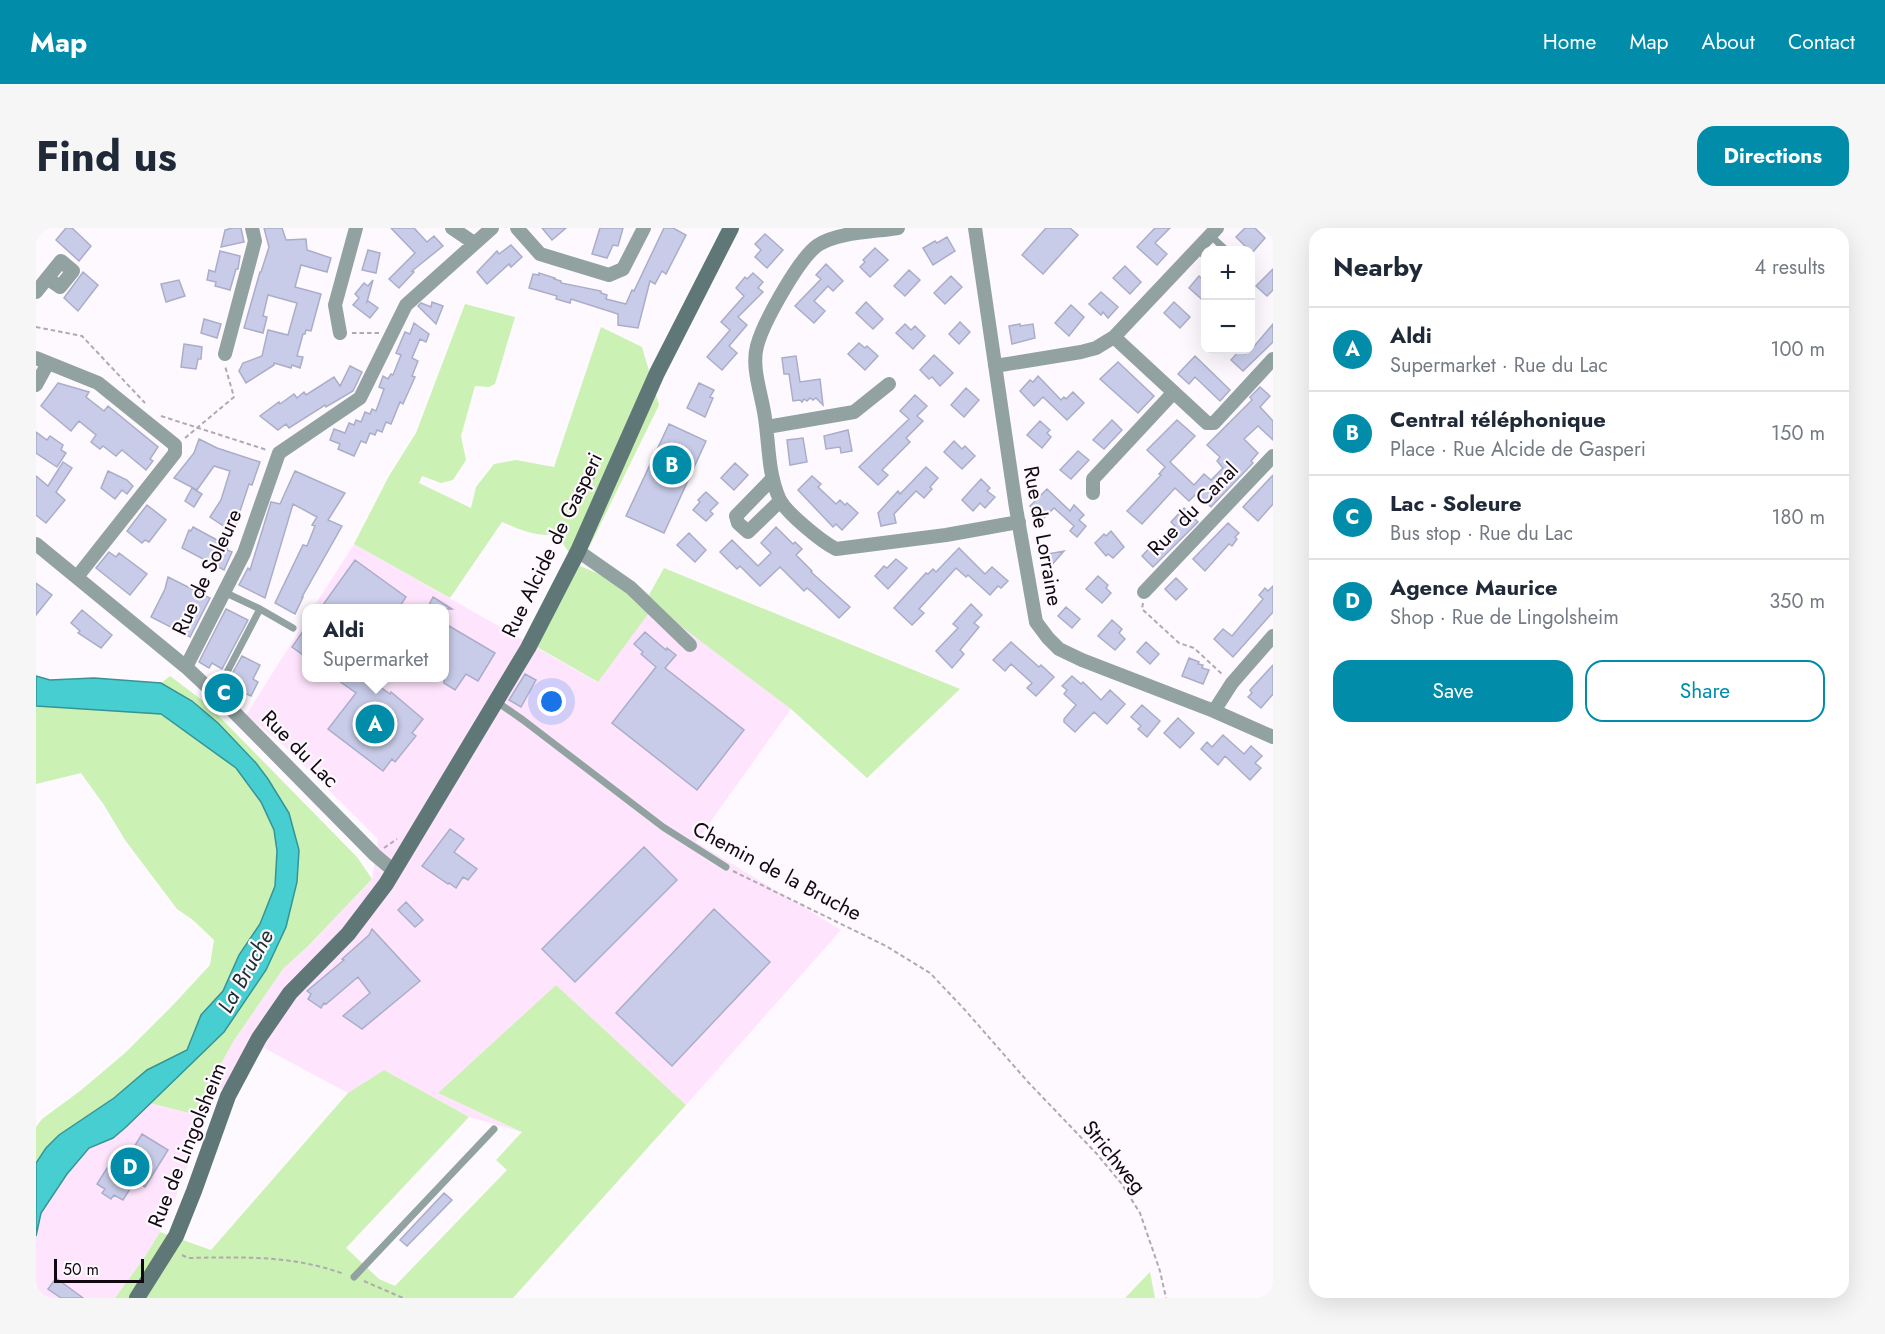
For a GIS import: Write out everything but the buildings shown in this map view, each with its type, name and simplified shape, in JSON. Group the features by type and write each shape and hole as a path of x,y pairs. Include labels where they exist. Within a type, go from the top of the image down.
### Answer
{"main road":[{"name":"Rue Alcide de Gasperi","path":"394,872 528,648 578,551 657,373 731,228"},
{"name":"Rue de Lingolsheim","path":"137,1298 168,1250 187,1210 228,1096 259,1038 290,993 361,919 394,872"}],"street":[{"path":"225,354 255,241 252,228"},
{"path":"340,333 335,305 356,228"},
{"path":"452,228 474,243"},
{"path":"279,453 360,398 406,305 492,228"},
{"path":"517,228 540,254 609,275 623,269 644,228"},
{"path":"898,228 836,238 818,246 800,263 757,346 756,369 767,427 772,479 780,501 822,542 836,549 946,535 1019,522"},
{"name":"Rue de Lorraine","path":"975,228 1036,622 1059,649 1273,737"},
{"path":"1205,246 1213,232"},
{"path":"995,366 1096,348 1114,337 1201,253"},
{"path":"36,292 47,278"},
{"path":"1114,337 1207,423 1214,423 1273,359"},
{"path":"36,385 42,361 98,383 175,444 175,453 77,577"},
{"path":"767,427 854,412 889,384"},
{"path":"1093,493 1093,479 1174,392"},
{"name":"Rue de Soleure","path":"186,667 244,553 279,453"},
{"name":"Rue du Canal","path":"1144,592 1273,456"},
{"path":"772,479 736,516 738,523 748,532 780,501"},
{"name":"Rue du Lac","path":"36,544 186,667 394,872"},
{"path":"578,551 632,588 690,645"},
{"path":"1214,711 1232,684 1273,636"}],"lane":[{"path":"1213,232 1223,246"},
{"path":"224,592 293,628"},
{"path":"215,695 260,609"},
{"name":"Chemin de la Bruche","path":"496,702 663,827 726,867"},
{"path":"354,1277 494,1129"}],"path":[{"path":"36,327 81,336 148,406"},
{"path":"340,333 392,333"},
{"path":"175,444 234,398 225,366 225,354"},
{"path":"156,415 279,453"},
{"path":"589,487 599,467"},
{"path":"1144,592 1142,609 1179,643 1194,648 1232,684"},
{"path":"375,855 402,836"},
{"name":"Chemin de la Bruche","path":"726,867 886,946 930,973 1028,1082"},
{"name":"Strichweg","path":"1028,1082 1121,1183 1140,1213 1160,1271 1166,1298"},
{"path":"168,1250 188,1258 265,1256 326,1267 403,1298"}],"shaded area":[{"path":"354,544 597,682 654,605 791,709 696,842 841,930 686,1105 556,985 438,1093 522,1132 469,1117 384,1070 348,1093 264,1048 236,1091 215,1088 175,1199 160,1232 115,1298 36,1298 36,1236 41,1213 67,1174 89,1148 113,1138 150,1103 193,1114 233,1042 283,969 372,879 378,839 283,745 246,715 302,626 302,682 449,682 449,604 316,604"}],"green space":[{"path":"465,304 515,317 495,384 489,387 475,386 461,436 466,460 453,480 441,483 422,476 419,483 471,508 476,487 494,464 516,460 554,467 601,327 642,347 659,405 580,566 649,595 664,568 960,689 867,778 791,709 654,606 598,682 537,647 579,566 556,534 535,534 502,522 450,598 354,544 389,476 416,433"},
{"path":"170,676 206,703 357,857 372,879 283,969 233,1042 193,1114 150,1103 224,1032 286,927 297,882 256,763 218,723 192,701 161,683"},
{"path":"36,706 160,714 236,768 261,802 274,830 277,851 275,886 260,924 239,955 223,991 201,1015 187,1050 147,1070 114,1098 46,1148 36,1163 36,1127 42,1119 125,1053 173,1005 210,965 214,940 193,920 177,909 125,840 81,773 36,784"},
{"path":"556,985 686,1105 513,1298 115,1298 160,1232 211,1250 348,1093 384,1070 469,1117 346,1248 379,1279 395,1286 507,1170 496,1160 522,1132 438,1093"},
{"path":"1150,1272 1155,1298 1125,1298"}],"water":[{"name":"La Bruche","path":"36,676 50,680 94,678 161,683 192,701 218,723 268,779 289,813 299,850 297,882 286,927 266,970 224,1032 126,1127 113,1138 89,1148 67,1174 41,1213 36,1236 36,1163 59,1135 114,1098 147,1070 187,1050 201,1015 223,991 239,955 260,924 275,886 277,851 274,830 261,802 236,768 161,714 36,706"}],"place":[{"name":"Central téléphonique","path":"672,465"},
{"name":"Lac - Soleure","path":"224,693"},
{"name":"Aldi","path":"375,724"},
{"name":"Agence Maurice","path":"130,1167"}]}
